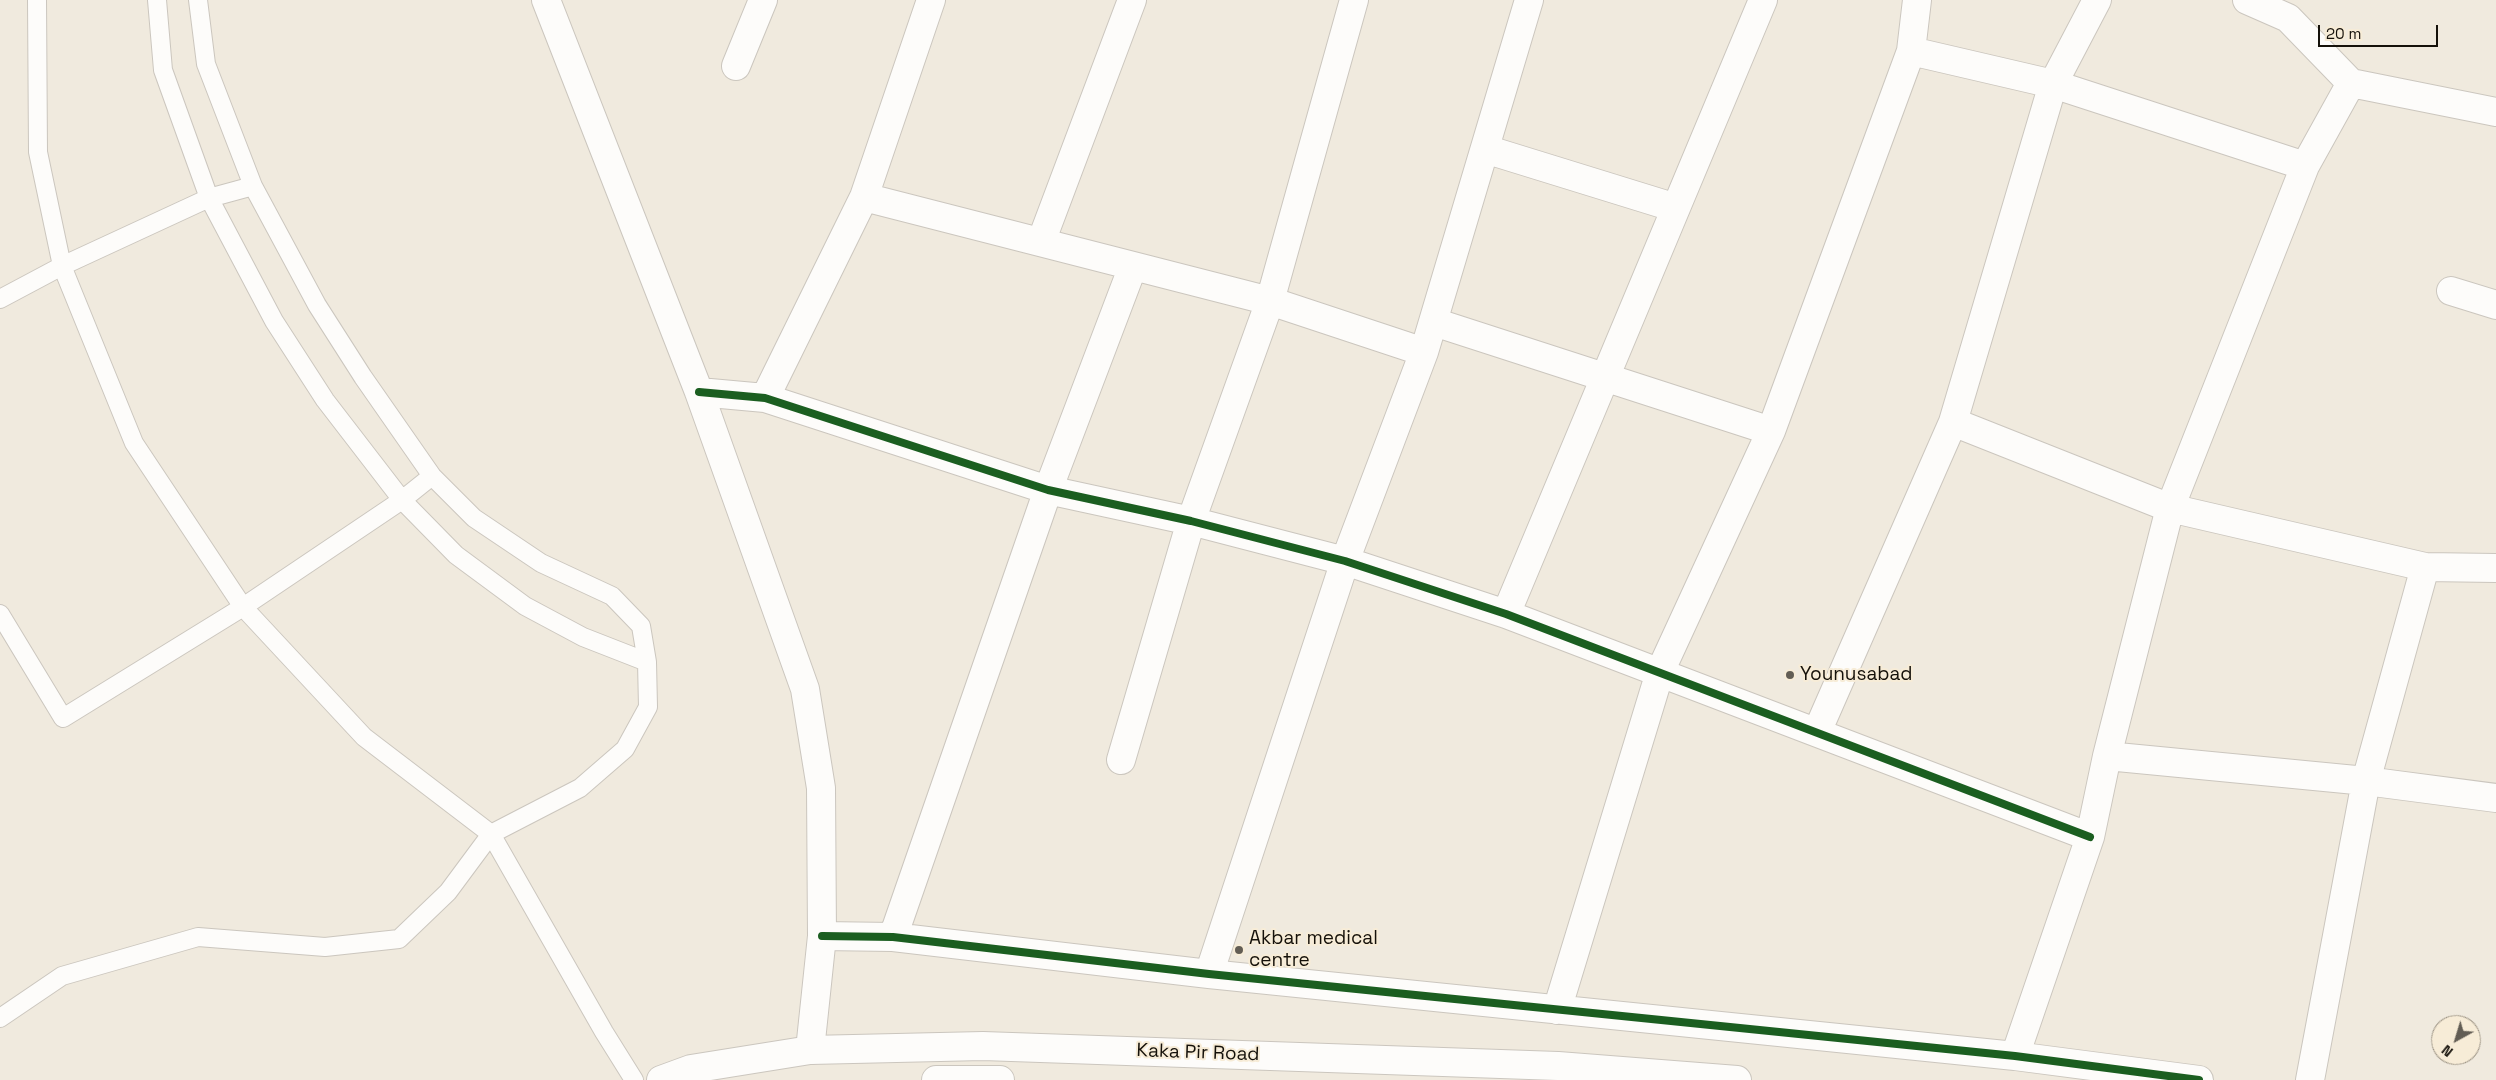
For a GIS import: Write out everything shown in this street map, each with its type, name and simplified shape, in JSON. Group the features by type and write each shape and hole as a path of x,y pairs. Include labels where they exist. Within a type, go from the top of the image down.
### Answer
{"street":[{"path":"546,0 700,392 805,689 821,788 822,936 810,1050"},
{"path":"736,66 763,0"},
{"path":"765,398 864,197 931,0"},
{"path":"1041,242 1132,0"},
{"path":"1121,760 1192,521 1270,301 1354,0"},
{"path":"1209,974 1345,561 1434,322 1528,0"},
{"path":"1506,614 1764,0"},
{"path":"1557,1010 1660,672 1770,431 1911,51 1917,0"},
{"path":"1817,732 1953,422 2053,84 2097,0"},
{"path":"2247,0 2291,9 2351,83 2496,112"},
{"path":"1911,51 2053,84 2305,166"},
{"path":"2015,1056 2090,836 2107,756 2170,508 2305,166 2351,83"},
{"path":"1485,150 1676,208"},
{"path":"864,197 1270,301 1424,352"},
{"path":"893,937 1048,490 1133,266"},
{"path":"2451,291 2496,306"},
{"path":"1434,322 1770,431"},
{"path":"700,392 765,398 1048,490 1192,521 1345,561 1506,614 2090,836"},
{"path":"1953,422 2170,508 2425,568 2496,568"},
{"path":"2310,1080 2366,781 2425,568"},
{"path":"2107,756 2366,781 2496,798"},
{"path":"822,936 893,937 1209,974 2015,1056 2199,1080"},
{"name":"Kaka Pir Road","path":"661,1080 692,1070 810,1050 983,1046 1467,1071 1558,1066 1737,1080"},
{"path":"936,1080 1000,1080"}],"lane":[{"path":"37,0 38,152 62,266 134,443 243,607 364,737 491,834 604,1032 634,1080"},
{"path":"157,0 163,70 210,198 274,321 324,400 402,500 456,555 525,606 583,637 647,662"},
{"path":"0,1018 62,976 198,937 325,947 399,940 448,892 491,834 580,788 625,750 648,707 647,662 642,626 612,596 534,558 474,518 432,476 363,377 317,305 253,186 206,64 198,0"},
{"path":"0,299 62,266 210,198 253,186"},
{"path":"0,614 63,718 243,607 402,500 432,476"}],"cycle path":[{"path":"699,392 765,398 1048,490 1191,521 1345,561 1506,614 2090,837"},
{"path":"822,936 893,937 1209,974 2015,1056 2199,1080"}],"place":[{"name":"Younusabad","path":"1790,675"},
{"name":"Akbar medical centre","path":"1239,950"}]}
